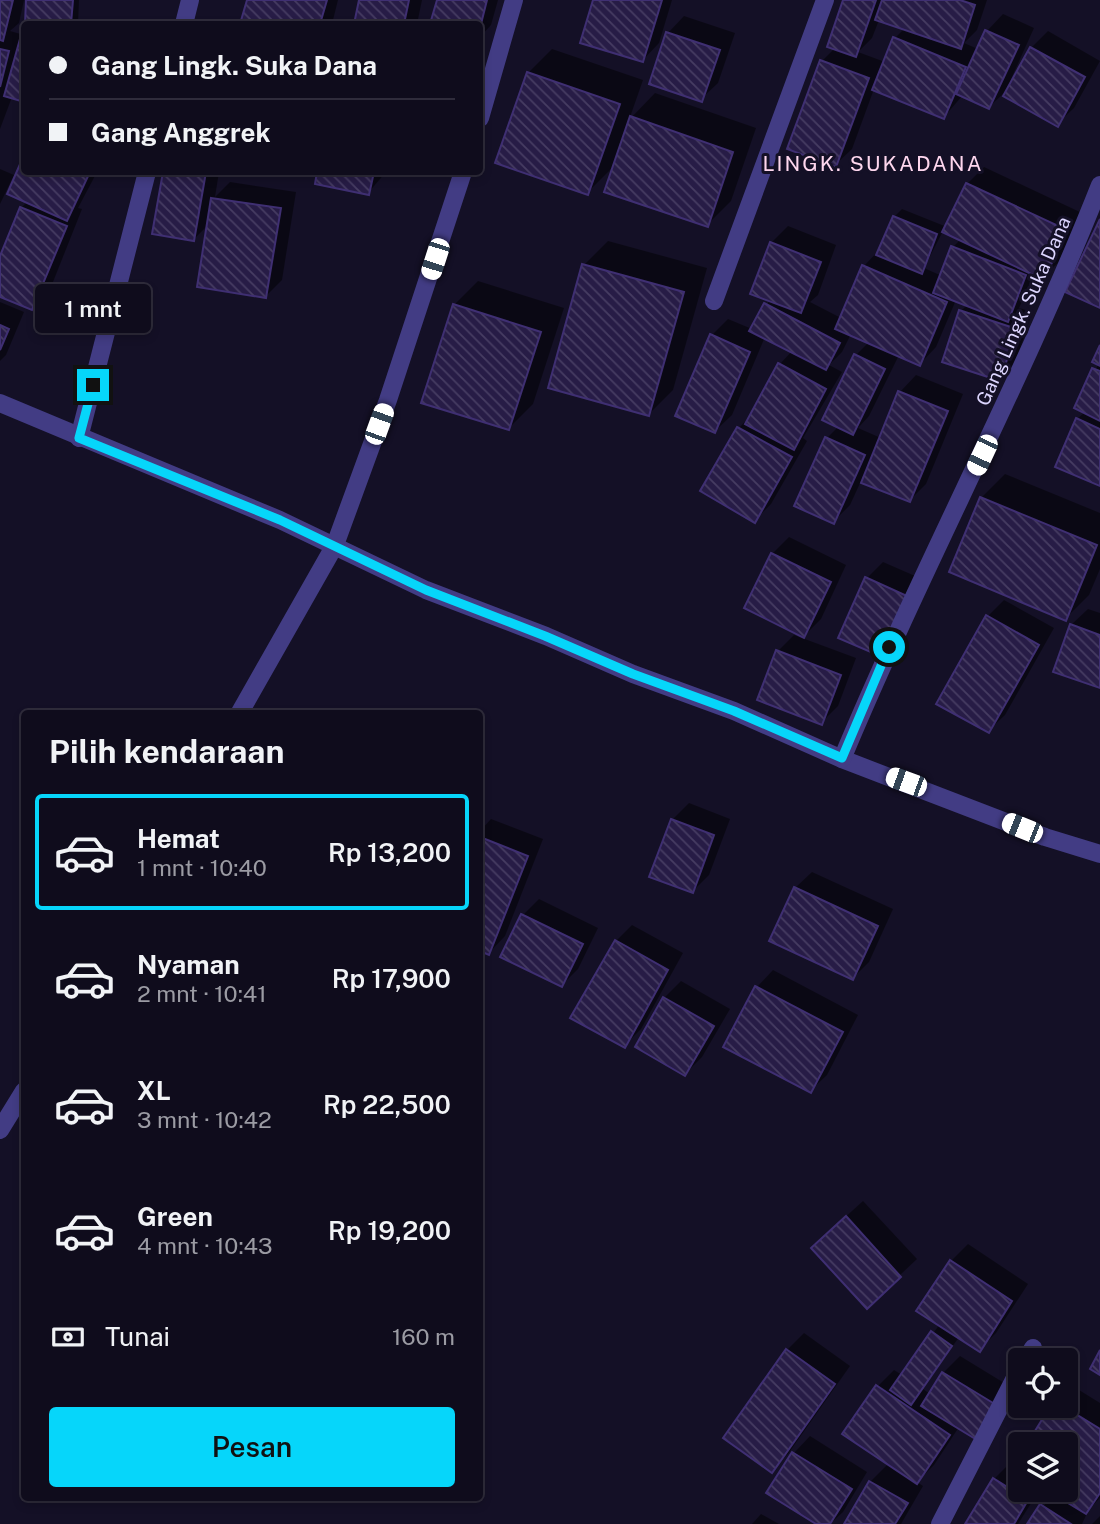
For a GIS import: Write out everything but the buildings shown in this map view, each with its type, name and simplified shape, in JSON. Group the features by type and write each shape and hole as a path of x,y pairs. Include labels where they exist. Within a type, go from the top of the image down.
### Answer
{"street":[{"path":"185,21 190,0"},
{"path":"483,108 514,0"},
{"path":"714,301 825,0"},
{"path":"79,438 146,175"},
{"path":"241,710 335,545 388,400 462,175"},
{"name":"Gang Lingk. Suka Dana","path":"842,758 889,647 1027,359 1100,185"},
{"path":"0,403 79,438 192,482 335,545 426,590 545,636 633,674 734,711 842,758 1045,837 1100,854"},
{"path":"0,1130 21,1096"},
{"path":"940,1524 1008,1391"}],"district":[{"name":"LINGK. SUKADANA","path":"873,163"}],"route":[{"path":"93,385 79,438 280,520 426,590 545,636 633,674 734,711 842,758 889,647"}]}
